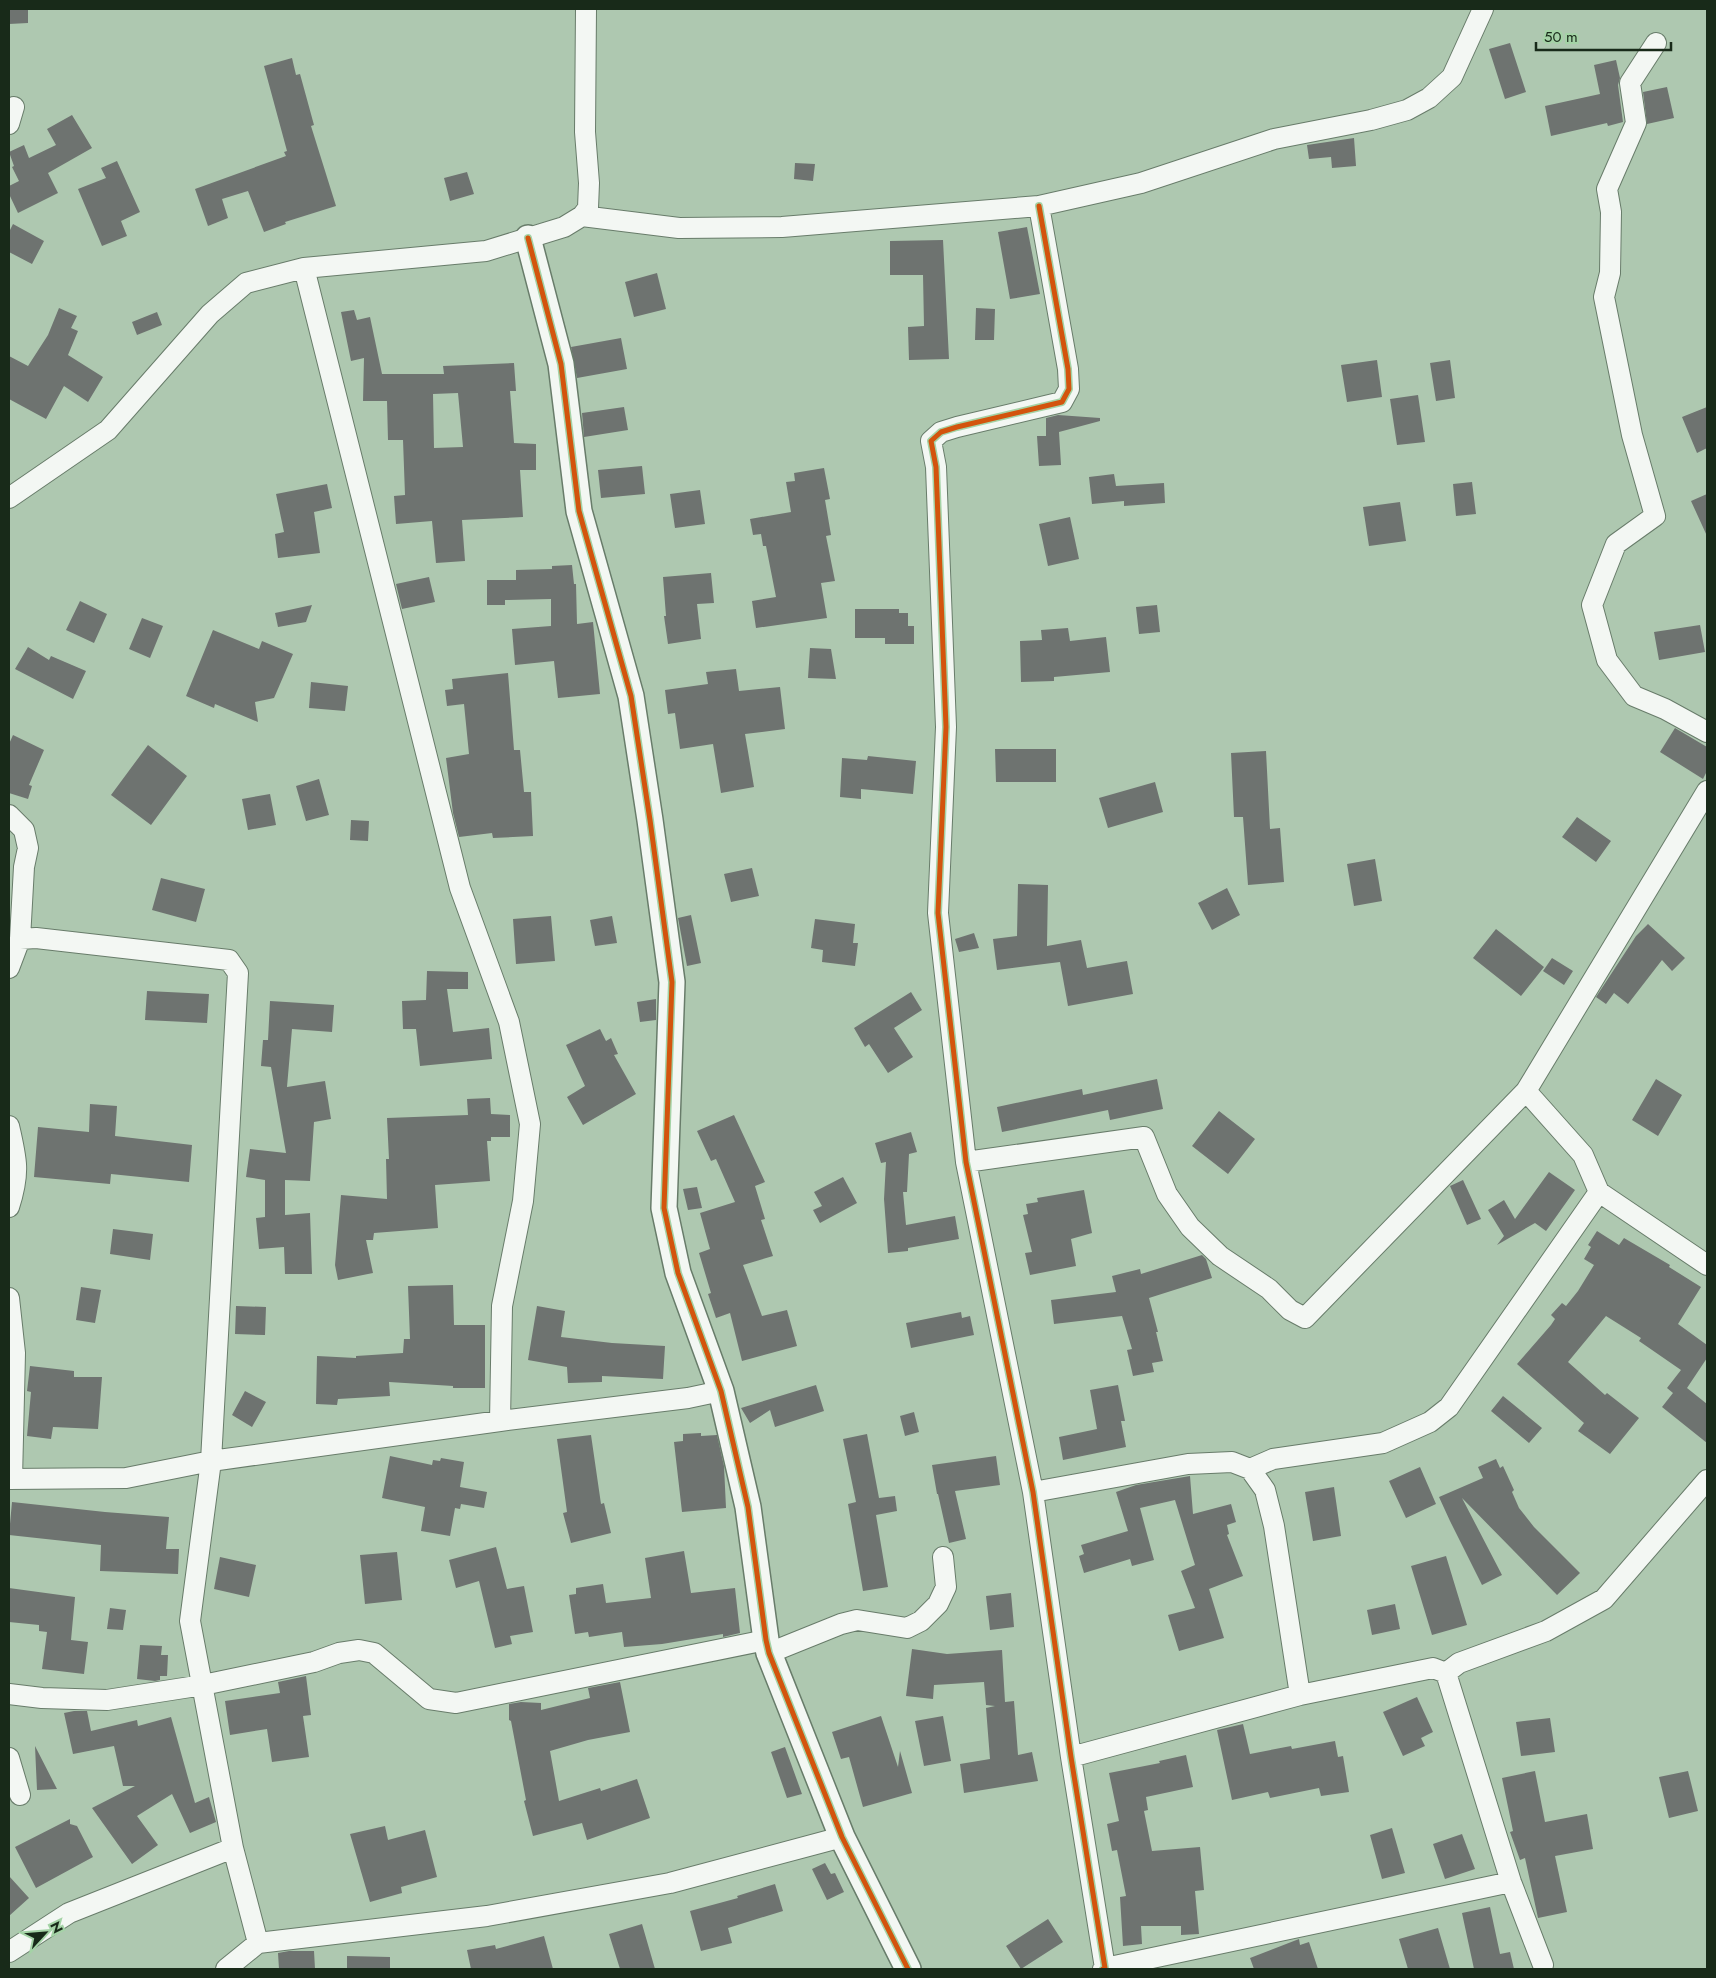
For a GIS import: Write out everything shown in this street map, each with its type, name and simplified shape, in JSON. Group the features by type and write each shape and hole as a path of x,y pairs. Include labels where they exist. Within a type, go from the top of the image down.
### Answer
{"street":[{"path":"9,498 108,430 210,314 246,283 304,268 486,251 564,227 582,216 588,208 589,184 585,132 586,9"},
{"path":"582,216 679,228 782,227 1039,206 1141,182 1274,138 1371,120 1407,110 1429,98 1452,77 1484,9"},
{"path":"1656,42 1630,83 1636,123 1607,189 1611,212 1610,273 1604,298 1632,435 1655,516 1616,544 1592,605 1607,660 1634,696 1665,709 1707,732"},
{"path":"1039,206 1068,370 1069,389 1062,402 957,427 941,432 932,442 936,467 946,727 938,913 966,1162 1033,1492 1104,1969 1511,1882"},
{"path":"528,238 561,364 580,511 631,696 672,982 664,1208 678,1272 721,1391 748,1507 768,1646 842,1837 908,1969"},
{"path":"304,268 460,888 508,1022 530,1124 523,1201 502,1306 500,1421"},
{"path":"966,1162 1144,1137 1166,1194 1190,1227 1220,1256 1269,1289 1290,1310 1305,1318 1526,1091 1707,791"},
{"path":"9,815 24,830 28,848 24,868 20,939 9,968"},
{"path":"20,939 36,938 229,960 238,973 211,1461 190,1621 233,1848 258,1943"},
{"path":"1526,1091 1583,1155 1599,1192 1707,1265"},
{"path":"9,1126 16,1160 16,1185 9,1207"},
{"path":"1250,1468 1273,1459 1383,1443 1430,1422 1449,1407 1599,1192"},
{"path":"9,1298 15,1353 10,1479 126,1478 211,1461 500,1421 688,1398 721,1391"},
{"path":"1265,1490 1273,1459"},
{"path":"1033,1492 1188,1464 1232,1462 1250,1468 1265,1490 1274,1526 1300,1695"},
{"path":"1446,1673 1459,1663 1546,1631 1604,1599 1707,1480"},
{"path":"9,1694 42,1698 107,1700 203,1685 314,1662 339,1653 359,1650 374,1653 429,1699 456,1703 768,1646 857,1620 907,1628 921,1621 938,1604 946,1587 943,1557"},
{"path":"1071,1757 1300,1695 1433,1668 1446,1673"},
{"path":"1446,1673 1511,1882 1543,1965"},
{"path":"9,1758 20,1795"},
{"path":"226,1969 258,1943 487,1916 670,1883 842,1837"},
{"path":"9,1952 69,1913 233,1848"}],"building":[{"path":"9,9 28,9 28,23 9,24"},
{"path":"1510,43 1526,92 1505,99 1489,49"},
{"path":"292,58 296,75 300,74 314,125 311,126 336,206 285,222 286,224 264,232 248,191 222,199 228,218 208,226 195,189 286,156 284,152 287,151 264,66"},
{"path":"1616,60 1620,78 1618,85 1623,122 1608,126 1607,123 1551,136 1545,106 1600,94 1594,65"},
{"path":"1667,87 1674,118 1647,124 1643,92"},
{"path":"72,115 92,148 48,173 58,193 18,213 9,194 9,186 19,181 12,167 14,166 9,152 24,145 29,158 56,145 47,129"},
{"path":"1354,138 1356,166 1332,168 1331,157 1309,159 1307,145"},
{"path":"117,161 140,212 121,221 127,236 102,246 78,189 106,178 101,168"},
{"path":"795,163 815,164 813,181 794,179"},
{"path":"467,172 474,194 450,201 444,178"},
{"path":"13,224 44,241 32,264 9,252 9,232"},
{"path":"1027,227 1040,294 1010,299 998,232"},
{"path":"943,240 949,359 909,360 908,327 924,326 923,275 890,275 890,241"},
{"path":"657,273 666,309 634,317 625,282"},
{"path":"59,308 77,316 71,328 78,331 68,355 103,377 88,402 64,386 46,419 9,399 9,356 28,366 48,335"},
{"path":"976,308 995,309 994,340 975,340"},
{"path":"354,310 357,320 370,317 382,374 444,374 443,366 514,363 516,391 510,391 514,443 536,444 536,470 520,470 523,517 462,520 465,561 436,563 432,521 396,524 394,496 405,495 403,440 388,440 387,401 363,401 364,358 351,361 341,312","holes":["458,393 463,447 434,448 433,394"]},
{"path":"157,312 162,325 137,335 132,322"},
{"path":"621,338 627,369 577,378 571,347"},
{"path":"1377,360 1382,397 1347,402 1341,365"},
{"path":"1450,360 1455,398 1436,401 1430,363"},
{"path":"1418,395 1425,442 1397,445 1390,399"},
{"path":"624,407 628,430 584,437 582,413"},
{"path":"1707,407 1707,448 1697,453 1682,417"},
{"path":"1058,415 1100,418 1100,421 1059,432 1061,465 1039,466 1037,436 1046,436 1046,418"},
{"path":"642,466 645,494 601,498 598,470"},
{"path":"824,468 830,499 825,500 831,535 826,536 835,581 821,583 827,618 756,628 752,601 776,597 766,546 763,546 761,534 753,535 750,519 791,512 786,482 795,481 794,473"},
{"path":"1114,474 1116,486 1164,483 1165,503 1124,506 1124,501 1092,504 1089,477"},
{"path":"1472,482 1476,514 1456,516 1453,484"},
{"path":"327,484 332,508 314,512 320,553 278,558 275,534 284,532 276,494"},
{"path":"700,490 705,524 675,528 670,494"},
{"path":"1707,494 1707,536 1691,501"},
{"path":"1400,502 1406,541 1369,546 1363,507"},
{"path":"1070,517 1079,559 1048,566 1039,524"},
{"path":"572,565 574,584 576,584 577,624 593,622 600,694 558,698 554,661 515,665 512,629 551,626 551,599 505,600 505,605 487,605 487,580 516,580 516,570 552,569 552,566"},
{"path":"711,573 714,603 697,604 701,639 668,644 664,616 666,616 663,577"},
{"path":"429,577 435,602 402,609 396,584"},
{"path":"80,601 107,614 94,643 66,630"},
{"path":"312,605 306,622 278,627 275,613"},
{"path":"1157,605 1160,632 1139,634 1136,607"},
{"path":"855,609 899,609 899,613 908,613 908,626 914,626 914,644 885,644 885,638 855,638"},
{"path":"142,618 163,626 150,658 129,649"},
{"path":"1700,625 1705,652 1659,660 1654,632"},
{"path":"1068,628 1070,641 1106,637 1110,672 1054,677 1054,681 1021,682 1020,641 1042,640 1041,630"},
{"path":"213,630 259,649 262,641 293,654 274,698 255,702 258,722 215,704 214,708 186,696"},
{"path":"28,647 49,660 51,656 86,671 73,699 15,669"},
{"path":"810,648 831,649 836,679 808,678"},
{"path":"736,669 739,691 780,687 785,729 745,734 754,787 721,793 713,744 680,749 675,713 668,714 665,690 708,684 706,672"},
{"path":"508,673 514,750 520,750 524,792 531,792 533,836 493,838 492,833 459,837 453,813 446,758 469,754 464,704 447,706 445,690 453,689 452,679"},
{"path":"311,682 348,686 345,711 309,708"},
{"path":"1675,728 1707,747 1707,771 1703,779 1660,752"},
{"path":"13,735 44,750 29,785 32,786 28,799 9,793 9,744"},
{"path":"148,745 187,776 151,825 111,795"},
{"path":"995,749 1056,749 1056,782 996,782"},
{"path":"1266,751 1270,829 1280,828 1284,882 1248,885 1243,817 1234,817 1231,753"},
{"path":"868,756 916,761 913,794 861,789 861,799 840,797 842,758 867,760"},
{"path":"319,779 329,815 306,821 296,786"},
{"path":"1155,782 1163,812 1108,828 1099,798"},
{"path":"270,794 276,825 248,830 242,799"},
{"path":"1577,817 1611,841 1596,862 1562,837"},
{"path":"351,820 369,821 368,841 350,840"},
{"path":"1375,859 1382,901 1354,906 1347,864"},
{"path":"752,868 759,896 731,902 724,874"},
{"path":"161,878 205,889 196,922 152,910"},
{"path":"1018,884 1048,885 1047,946 1081,940 1087,968 1127,961 1133,994 1068,1006 1060,962 997,970 993,939 1017,936"},
{"path":"1227,888 1240,915 1212,930 1198,903"},
{"path":"691,915 701,963 687,966 678,918"},
{"path":"551,916 555,961 516,964 513,919"},
{"path":"612,916 617,943 595,946 590,920"},
{"path":"815,919 855,924 853,943 858,943 855,966 822,962 823,950 811,948"},
{"path":"1648,924 1685,958 1672,971 1662,960 1628,1004 1614,993 1606,1004 1596,997 1636,936"},
{"path":"1496,929 1544,967 1521,996 1473,958"},
{"path":"974,933 979,948 959,952 955,939"},
{"path":"1552,958 1573,971 1564,985 1543,971"},
{"path":"427,971 468,972 468,989 447,989 453,1032 489,1028 492,1059 420,1066 416,1029 403,1029 402,1001 426,1000"},
{"path":"147,991 209,994 207,1023 145,1020"},
{"path":"911,992 922,1010 894,1028 913,1057 888,1073 869,1044 865,1047 854,1028"},
{"path":"656,999 656,1020 640,1022 637,1002"},
{"path":"270,1001 334,1005 332,1032 292,1029 287,1087 325,1081 331,1119 314,1122 310,1181 285,1180 285,1215 310,1213 312,1274 285,1274 284,1247 259,1249 256,1218 265,1217 265,1180 246,1177 250,1149 286,1153 271,1067 261,1066 263,1040 268,1040"},
{"path":"600,1029 606,1041 611,1038 618,1054 614,1055 636,1094 583,1125 567,1097 585,1086 566,1045"},
{"path":"1157,1079 1163,1109 1110,1120 1108,1110 1002,1132 997,1107 1082,1089 1083,1095"},
{"path":"1656,1079 1682,1095 1658,1136 1632,1120"},
{"path":"490,1098 491,1114 510,1115 510,1137 491,1137 491,1141 487,1141 490,1181 435,1185 438,1228 374,1233 373,1240 366,1240 373,1273 338,1280 335,1265 341,1195 387,1199 386,1159 389,1159 387,1118 468,1115 467,1099"},
{"path":"90,1104 117,1106 115,1136 192,1145 189,1182 111,1174 110,1184 34,1177 38,1127 89,1132"},
{"path":"1219,1111 1255,1139 1228,1174 1192,1146"},
{"path":"734,1115 765,1182 755,1186 765,1219 761,1220 773,1256 743,1265 762,1316 787,1310 797,1346 742,1361 730,1313 716,1318 708,1294 711,1293 699,1253 710,1249 700,1213 735,1202 716,1159 711,1161 697,1131"},
{"path":"911,1132 917,1152 909,1154 907,1192 903,1192 906,1225 955,1216 959,1239 908,1248 908,1251 888,1253 884,1199 886,1162 881,1163 875,1143"},
{"path":"1549,1172 1575,1190 1546,1231 1535,1223 1497,1245 1504,1236 1488,1210 1504,1200 1515,1219"},
{"path":"843,1177 857,1203 820,1223 813,1210 822,1206 814,1192"},
{"path":"1463,1180 1481,1219 1467,1225 1450,1186"},
{"path":"697,1187 702,1208 688,1210 683,1189"},
{"path":"1084,1190 1092,1233 1071,1239 1076,1266 1030,1275 1025,1253 1032,1252 1023,1215 1028,1214 1026,1204 1038,1202 1037,1198"},
{"path":"113,1229 153,1234 150,1260 110,1254"},
{"path":"1597,1231 1619,1245 1624,1238 1670,1265 1669,1267 1701,1287 1678,1324 1707,1345 1707,1358 1687,1388 1707,1404 1707,1443 1662,1407 1673,1393 1667,1388 1681,1370 1639,1341 1641,1338 1606,1316 1568,1362 1605,1395 1607,1393 1639,1418 1610,1454 1578,1431 1584,1423 1517,1364 1551,1325 1555,1319 1551,1315 1562,1303 1566,1306 1578,1291 1594,1265 1584,1259 1591,1247 1588,1245"},
{"path":"1202,1255 1206,1259 1212,1278 1149,1298 1163,1361 1152,1363 1154,1372 1133,1376 1127,1350 1132,1349 1122,1316 1054,1324 1051,1300 1116,1292 1112,1276 1140,1269 1141,1274"},
{"path":"453,1285 454,1325 485,1325 485,1388 453,1388 453,1386 389,1382 390,1396 338,1399 337,1405 316,1404 317,1356 356,1358 356,1356 403,1353 404,1339 410,1339 408,1286"},
{"path":"81,1287 101,1290 95,1323 76,1320"},
{"path":"236,1306 266,1307 265,1335 235,1334"},
{"path":"537,1306 565,1311 561,1337 612,1343 665,1346 663,1379 602,1376 602,1382 568,1383 567,1367 528,1360"},
{"path":"961,1312 962,1318 970,1316 974,1335 911,1348 906,1323"},
{"path":"30,1366 74,1371 74,1377 102,1377 98,1429 53,1427 51,1439 27,1436 31,1392 27,1391"},
{"path":"816,1385 824,1411 775,1427 770,1410 750,1423 741,1408"},
{"path":"1118,1385 1125,1421 1121,1421 1126,1447 1063,1460 1059,1437 1097,1429 1090,1390"},
{"path":"245,1391 266,1402 252,1427 232,1415"},
{"path":"1503,1396 1542,1428 1529,1443 1491,1411"},
{"path":"914,1412 919,1432 905,1436 900,1416"},
{"path":"701,1433 701,1436 717,1435 724,1466 726,1508 682,1512 674,1442 683,1441 683,1434"},
{"path":"867,1434 879,1498 895,1496 897,1511 876,1515 888,1587 863,1591 848,1504 856,1502 843,1439"},
{"path":"591,1435 601,1504 604,1503 611,1533 571,1543 563,1513 567,1512 557,1439"},
{"path":"390,1456 432,1465 433,1460 440,1461 441,1458 464,1462 460,1487 487,1492 484,1508 461,1504 460,1509 455,1508 450,1536 421,1531 425,1507 382,1498"},
{"path":"996,1456 1000,1485 955,1491 966,1539 949,1543 932,1465"},
{"path":"1496,1459 1500,1468 1503,1466 1514,1490 1512,1492 1519,1508 1534,1527 1580,1573 1557,1595 1462,1498 1502,1575 1482,1585 1439,1497 1483,1478 1478,1467"},
{"path":"1420,1467 1436,1504 1406,1518 1389,1481"},
{"path":"1190,1476 1193,1514 1231,1504 1236,1522 1227,1525 1229,1534 1227,1535 1243,1576 1209,1589 1224,1638 1179,1651 1168,1615 1195,1608 1181,1571 1195,1565 1175,1500 1140,1508 1154,1560 1132,1566 1130,1559 1084,1573 1079,1556 1084,1554 1081,1545 1128,1531 1116,1492 1136,1485"},
{"path":"1334,1487 1341,1536 1313,1541 1305,1492"},
{"path":"12,1502 169,1517 166,1549 179,1549 178,1574 100,1571 101,1545 9,1535"},
{"path":"496,1547 507,1589 524,1586 533,1632 510,1636 512,1644 495,1648 479,1581 456,1588 449,1560"},
{"path":"684,1551 691,1593 735,1588 740,1633 723,1637 723,1634 662,1644 624,1647 622,1632 589,1637 588,1632 575,1634 569,1595 576,1594 576,1588 603,1584 606,1603 651,1598 645,1558"},
{"path":"397,1552 402,1600 365,1604 360,1555"},
{"path":"1446,1556 1467,1625 1432,1635 1411,1566"},
{"path":"220,1557 256,1565 249,1597 214,1589"},
{"path":"9,1588 75,1597 71,1640 88,1642 84,1674 42,1669 47,1632 39,1631 39,1625 9,1622"},
{"path":"1011,1593 1014,1627 990,1630 986,1596"},
{"path":"1395,1604 1400,1629 1372,1635 1367,1610"},
{"path":"110,1608 126,1610 123,1630 107,1629"},
{"path":"140,1645 162,1646 161,1655 168,1655 167,1676 160,1676 160,1680 155,1681 137,1679"},
{"path":"912,1649 947,1654 1002,1650 1005,1702 1014,1701 1018,1755 1032,1752 1038,1781 964,1793 960,1764 990,1759 986,1708 995,1706 986,1705 984,1682 934,1685 933,1699 906,1696"},
{"path":"306,1676 311,1715 303,1716 309,1757 272,1762 267,1729 230,1735 225,1701 280,1693 278,1682"},
{"path":"620,1682 630,1732 588,1740 550,1751 559,1801 600,1788 601,1791 637,1779 650,1818 587,1840 582,1823 533,1836 524,1801 526,1800 511,1721 509,1720 509,1704 521,1702 541,1703 541,1710 590,1698 588,1688"},
{"path":"1417,1697 1433,1732 1421,1738 1425,1746 1403,1756 1383,1712"},
{"path":"87,1711 91,1731 137,1720 138,1726 171,1717 195,1803 209,1797 216,1822 190,1833 172,1794 137,1816 158,1845 132,1864 92,1808 135,1786 123,1786 114,1746 73,1754 64,1713"},
{"path":"881,1716 898,1767 900,1751 912,1793 863,1807 849,1757 841,1759 832,1732"},
{"path":"943,1716 951,1761 924,1766 915,1721"},
{"path":"1550,1718 1555,1752 1521,1756 1516,1722"},
{"path":"1243,1724 1250,1754 1291,1746 1292,1749 1335,1741 1338,1757 1343,1756 1349,1792 1321,1796 1319,1788 1270,1798 1268,1792 1232,1800 1217,1730"},
{"path":"35,1746 57,1789 37,1790"},
{"path":"785,1747 802,1794 787,1798 771,1752"},
{"path":"1186,1755 1193,1787 1146,1797 1148,1810 1144,1811 1152,1851 1200,1847 1204,1890 1195,1891 1199,1934 1181,1935 1181,1926 1141,1926 1142,1944 1123,1946 1120,1897 1126,1896 1117,1850 1112,1851 1107,1824 1119,1821 1109,1773 1160,1763 1159,1761"},
{"path":"1535,1771 1545,1822 1587,1814 1593,1849 1555,1856 1567,1912 1538,1918 1525,1858 1520,1860 1510,1832 1513,1831 1502,1778"},
{"path":"1688,1771 1698,1811 1669,1818 1659,1777"},
{"path":"70,1819 70,1824 77,1826 93,1857 36,1888 15,1847"},
{"path":"385,1826 388,1840 425,1830 437,1877 401,1887 402,1893 370,1902 350,1834"},
{"path":"1392,1828 1405,1873 1382,1879 1370,1835"},
{"path":"1462,1834 1475,1869 1445,1879 1433,1844"},
{"path":"825,1863 831,1874 835,1873 844,1892 827,1900 812,1869"},
{"path":"9,1876 29,1898 9,1916"},
{"path":"775,1884 783,1911 728,1928 732,1943 701,1951 690,1911 738,1898 737,1896"},
{"path":"1490,1907 1500,1954 1510,1952 1514,1969 1474,1969 1462,1913"},
{"path":"1048,1919 1063,1942 1021,1969 1006,1946"},
{"path":"642,1924 655,1969 620,1969 609,1934"},
{"path":"1438,1928 1450,1969 1408,1969 1399,1939"},
{"path":"544,1936 553,1969 471,1969 467,1950 495,1945 496,1949"},
{"path":"1299,1939 1300,1945 1309,1942 1318,1969 1254,1969 1250,1958"},
{"path":"314,1951 315,1969 279,1969 278,1953"},
{"path":"347,1956 390,1957 390,1969 347,1969"}],"cycle path":[{"path":"1039,206 1068,369 1069,389 1062,402 957,427 941,432 931,441 936,467 946,727 938,913 966,1162 1033,1492 1071,1757 1105,1968 1103,1969"},
{"path":"528,238 561,364 579,511 631,696 650,820 672,982 664,1208 678,1273 721,1391 748,1507 769,1653 842,1837 908,1969"}]}
